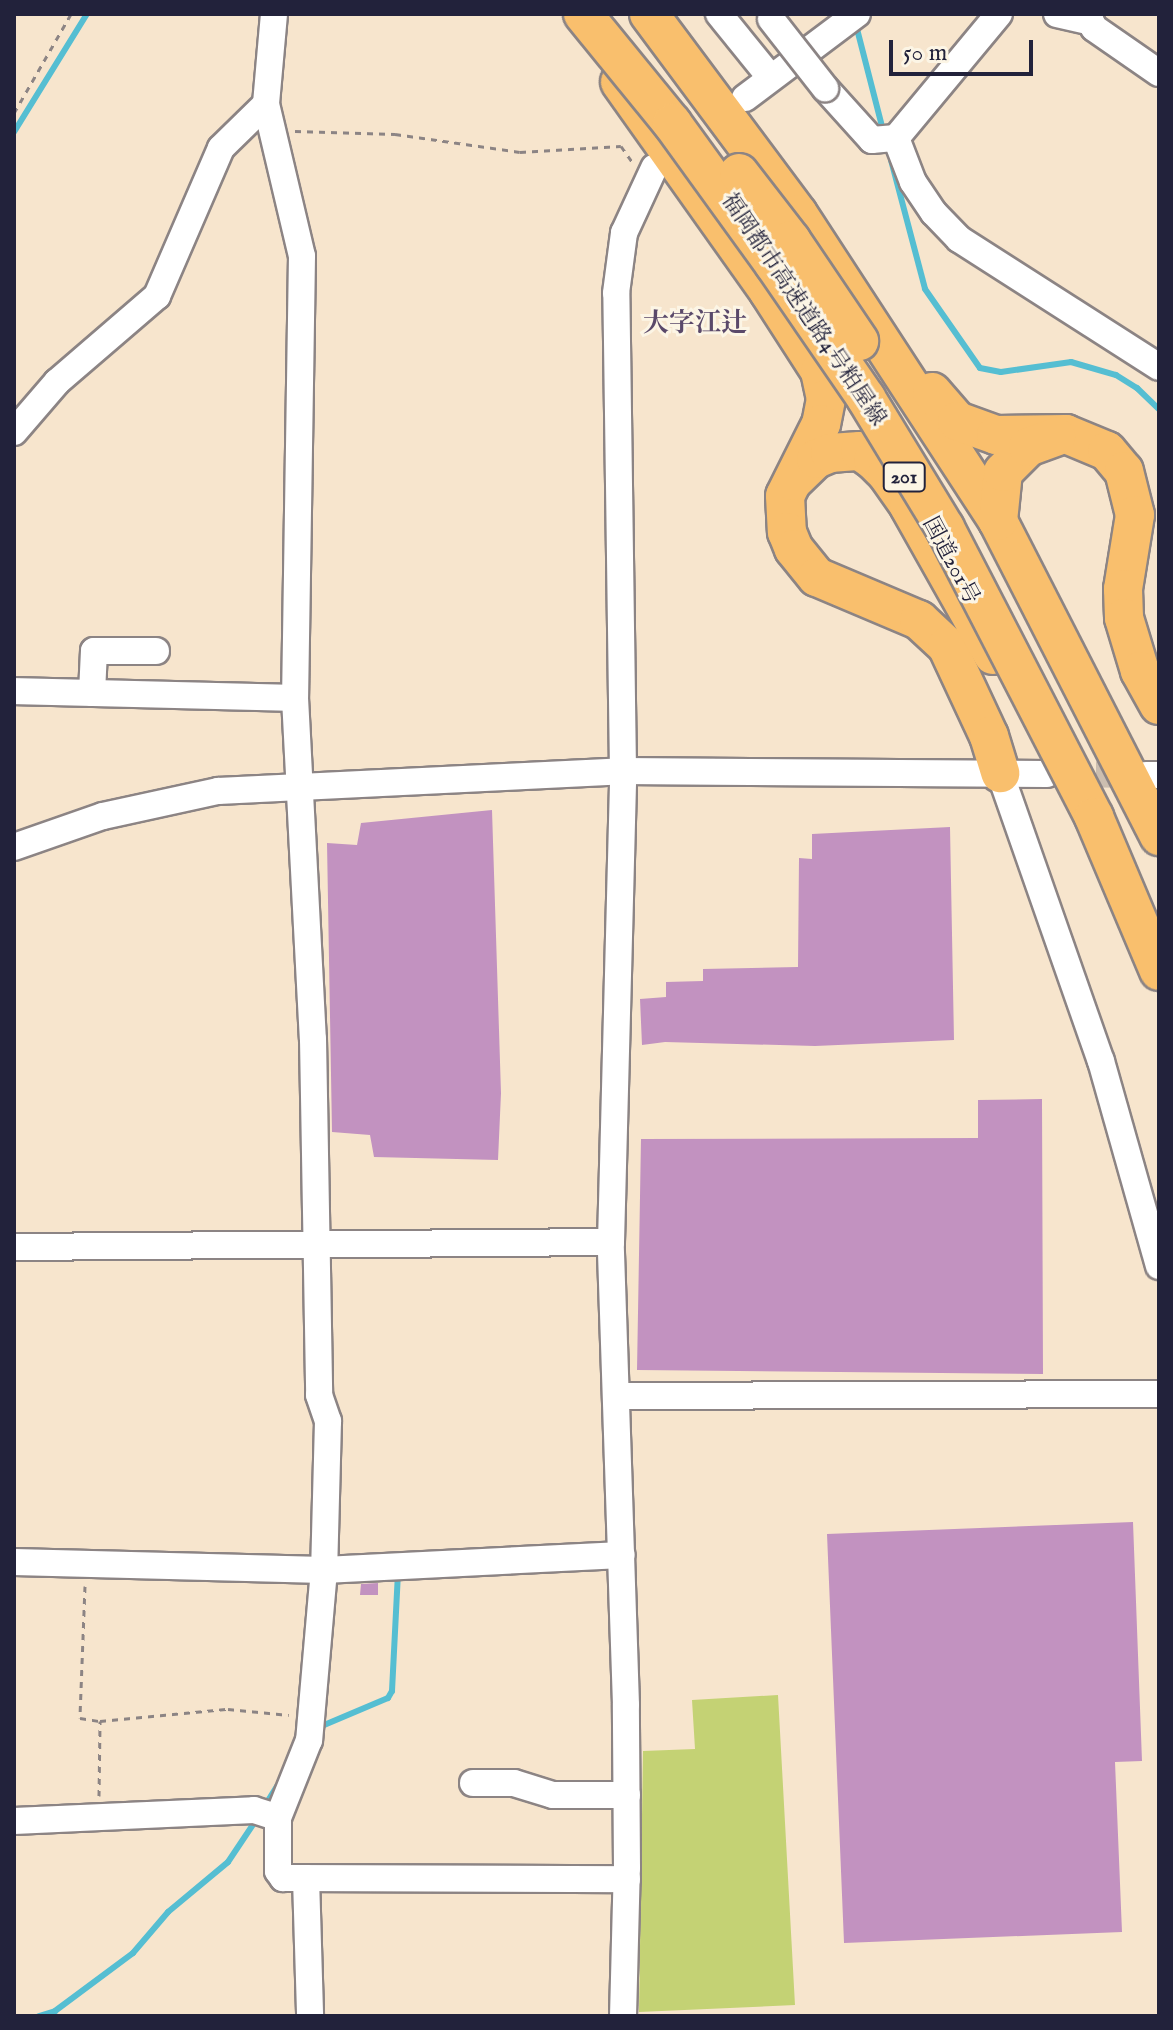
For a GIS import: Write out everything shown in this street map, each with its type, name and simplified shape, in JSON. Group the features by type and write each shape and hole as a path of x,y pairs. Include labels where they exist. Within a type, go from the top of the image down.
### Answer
{"highway":[{"name":"国道201号","path":"566,14 769,265 924,510 1048,762 1095,836 1159,991"},
{"name":"福岡都市高速道路4号粕屋線","path":"583,14 672,123 774,264 866,398 937,515 1020,668 1094,817 1159,971"},
{"name":"福岡都市高速道路4号粕屋線","path":"614,14 791,240 892,390 990,557 1087,744 1159,900"},
{"name":"201","path":"649,14 798,214 998,521 1159,836"},
{"path":"604,58 690,185 769,292 820,371 826,399 821,424 785,496 787,532 803,563 817,577 919,620 947,646 989,736 1000,773"},
{"path":"798,214 858,283 941,405 957,421 996,435 1066,434 1107,451 1124,471 1135,515 1123,589 1124,618 1140,671 1159,705"},
{"path":"998,521 1003,472 1012,458 1028,447 1066,434"},
{"path":"791,483 816,459 844,450 860,451 887,474 1048,762"}],"street":[{"path":"274,14 266,104 302,256 295,698 313,1039 314,1244 319,1395 328,1421 324,1570 308,1719 309,1740 278,1818 278,1871 283,1878 627,1879"},
{"path":"719,14 770,77"},
{"path":"745,98 857,14"},
{"path":"769,16 825,88 872,140 896,138 999,14"},
{"path":"1057,14 1089,18 1117,46 1159,73"},
{"path":"14,432 57,382 157,296 221,148 266,104"},
{"path":"896,138 913,182 934,213 959,239 1159,367"},
{"path":"623,2016 627,1795 611,1242 623,771 616,293 624,233 650,176"},
{"path":"92,693 94,651 156,651"},
{"path":"14,691 295,698"},
{"path":"14,847 103,816 218,791 623,771 1000,773 1048,762"},
{"path":"1000,773 1101,1061 1159,1266"},
{"path":"14,1247 611,1242"},
{"path":"617,1396 1159,1394"},
{"path":"14,1562 324,1570 622,1555"},
{"path":"473,1783 514,1783 553,1795 627,1795"},
{"path":"14,1821 254,1810 278,1818"},
{"path":"306,1878 310,2016"}],"path":[{"path":"14,113 71,14"},
{"path":"272,130 395,134 520,152 621,146 650,176"},
{"path":"86,1565 80,1718 100,1721 228,1709 308,1719"},
{"path":"99,1817 100,1721"}],"green space":[{"path":"778,1695 795,2005 639,2012 643,1751 695,1749 692,1700"}],"building":[{"path":"492,810 501,1093 498,1160 374,1157 370,1135 332,1132 327,843 357,845 361,823"},
{"path":"950,827 954,1040 815,1046 665,1042 642,1045 640,999 666,997 666,982 703,981 703,969 798,967 799,858 812,859 812,834"},
{"path":"1042,1099 1043,1374 637,1370 641,1139 978,1138 978,1100"},
{"path":"1133,1522 1142,1761 1115,1762 1122,1932 844,1943 827,1534"},
{"path":"378,1583 378,1595 360,1595 361,1584"}],"waterway":[{"path":"14,132 87,14"},
{"path":"856,25 884,134"},
{"path":"891,160 925,289 980,368 1001,372 1071,362 1116,375 1137,388 1159,409"},
{"path":"317,1728 388,1698 392,1691 398,1572"},
{"path":"264,1807 277,1786"},
{"path":"39,2016 55,2011 133,1953 168,1912 228,1862 258,1817"}],"tunnel":[{"path":"1057,774 1142,775"}],"district":[{"name":"大字江辻","path":"695,324"}]}
